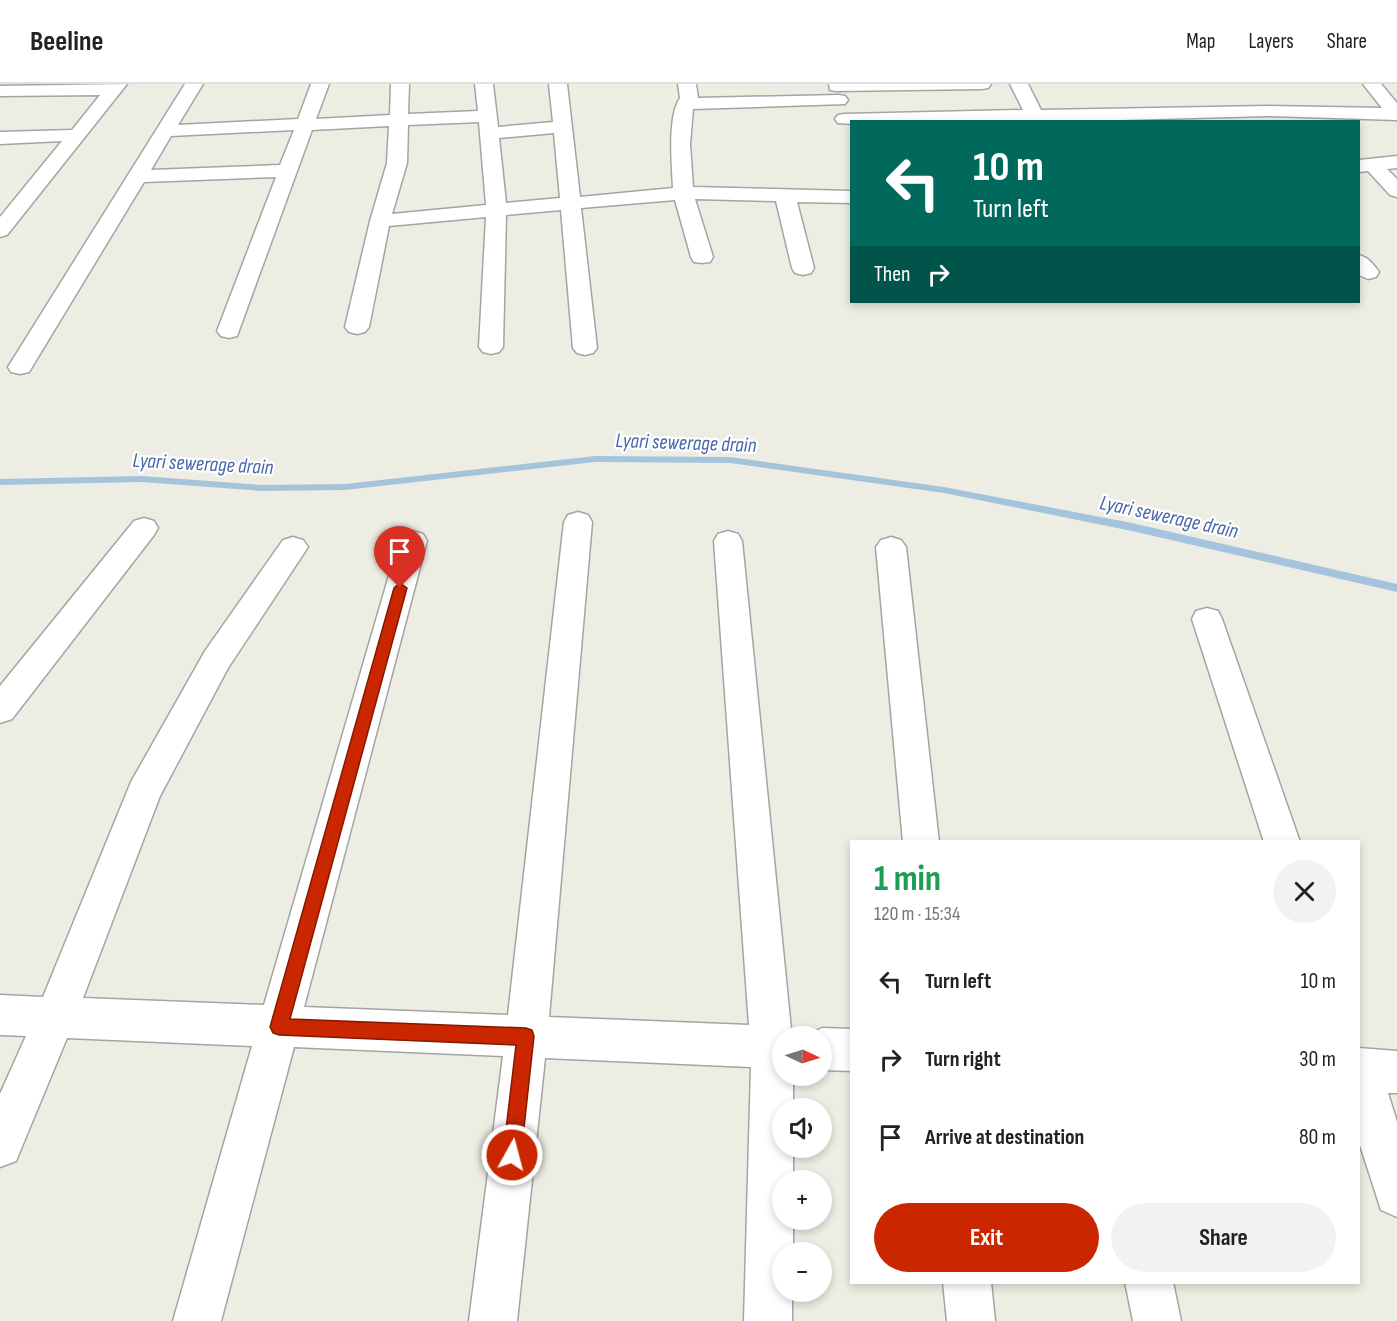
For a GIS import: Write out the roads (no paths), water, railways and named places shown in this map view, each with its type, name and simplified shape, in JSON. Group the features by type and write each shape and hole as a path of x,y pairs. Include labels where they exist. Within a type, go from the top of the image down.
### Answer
{"street":[{"path":"20,367 194,84"},
{"path":"229,332 286,171 320,84"},
{"path":"357,327 380,221 397,163 400,84"},
{"path":"484,84 496,212 491,347"},
{"path":"558,84 585,348"},
{"path":"687,84 689,98 685,104 681,144 683,193 702,257"},
{"path":"685,104 836,90 982,84"},
{"path":"1019,84 1037,119"},
{"path":"1372,84 1396,115"},
{"path":"0,91 116,87"},
{"path":"0,231 116,87"},
{"path":"836,90 849,138"},
{"path":"844,119 1037,119 1268,111 1396,115"},
{"path":"165,131 397,120 562,127"},
{"path":"0,138 77,135"},
{"path":"1366,165 1397,162"},
{"path":"1366,165 1397,190"},
{"path":"137,176 286,171"},
{"path":"380,221 683,193 850,197"},
{"path":"785,196 803,268"},
{"path":"493,1321 526,1036 578,522"},
{"path":"0,710 144,528"},
{"path":"197,1321 413,541"},
{"path":"728,541 776,1026"},
{"path":"891,547 921,840"},
{"path":"0,1145 55,1017 142,793 216,660 293,548"},
{"path":"1207,619 1281,840"},
{"path":"0,1015 772,1047"},
{"path":"832,1049 850,1050"},
{"path":"1360,1070 1397,1072"},
{"path":"1360,1073 1397,1194"},
{"path":"768,1321 777,1086"},
{"path":"967,1284 970,1321"},
{"path":"1149,1284 1157,1321"}],"waterway":[{"name":"Lyari sewerage drain","path":"0,482 142,479 262,488 345,487 595,459 730,460 944,490 1132,527 1397,588"}]}
